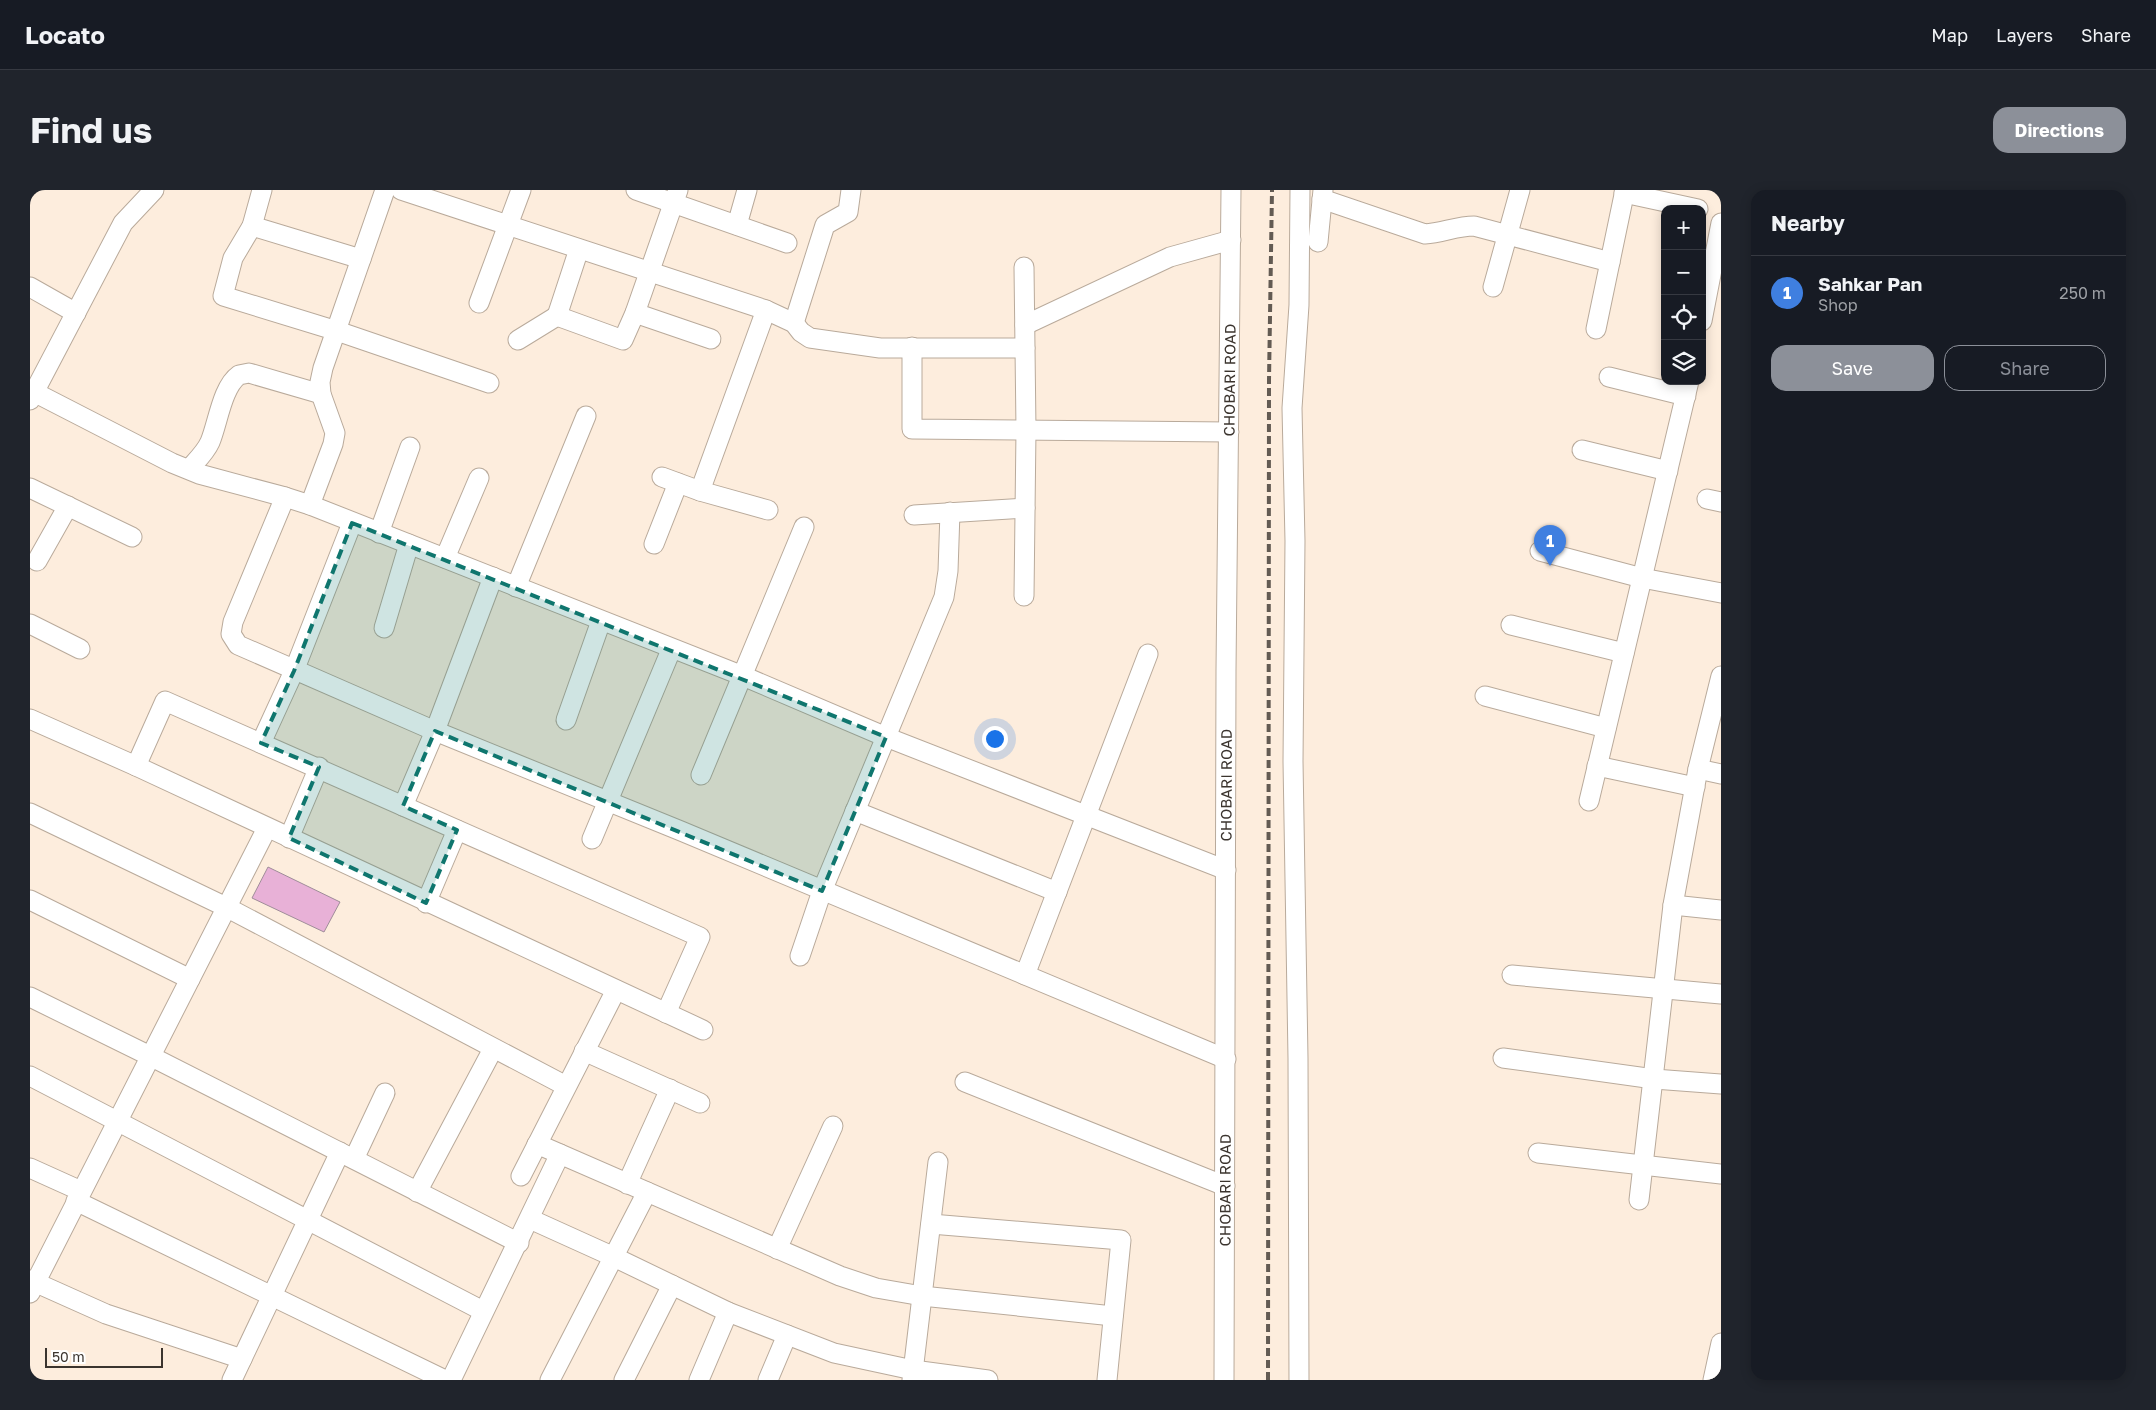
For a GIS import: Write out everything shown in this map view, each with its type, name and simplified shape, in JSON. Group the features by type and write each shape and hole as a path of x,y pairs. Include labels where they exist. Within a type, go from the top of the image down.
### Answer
{"street":[{"path":"154,190 123,224 31,394 194,472 310,505 1226,870"},
{"path":"262,190 252,226 234,258 223,296 337,331 490,383"},
{"path":"310,505 333,444 334,429 322,398 320,382 323,368 385,190"},
{"path":"401,190 766,310 794,323 801,332 810,338 880,348 1025,348"},
{"path":"479,303 509,226 520,190"},
{"path":"636,190 675,196 736,225 787,243"},
{"path":"736,225 747,190"},
{"path":"794,323 824,225 848,212 851,190"},
{"name":"CHOBARI ROAD","path":"1224,1380 1231,190"},
{"path":"1299,1380 1298,1048 1293,761 1295,541 1292,408 1299,305 1300,190"},
{"path":"1493,287 1520,190"},
{"path":"1596,329 1625,192 1681,205"},
{"path":"1318,242 1323,195 1425,234 1439,233 1463,226 1474,226 1610,262"},
{"path":"557,316 623,340 635,313 675,196"},
{"path":"1706,211 1721,214"},
{"path":"1706,312 1715,291 1721,223"},
{"path":"252,226 362,259"},
{"path":"1025,324 1170,258 1231,240"},
{"path":"518,340 557,316 580,249"},
{"path":"1024,267 1026,430 1024,596"},
{"path":"30,287 76,313"},
{"path":"700,491 766,310"},
{"path":"635,313 712,339"},
{"path":"912,347 912,429 1229,432"},
{"path":"194,472 210,441 228,388 239,375 249,373 322,398"},
{"path":"1589,801 1688,388 1609,377"},
{"path":"516,587 586,416"},
{"path":"379,533 410,447"},
{"path":"1582,450 1668,471"},
{"path":"445,558 479,478"},
{"path":"654,544 670,480 700,491 768,510"},
{"path":"30,488 132,537"},
{"path":"285,497 233,622 231,634 238,645 435,731 1226,1059"},
{"path":"36,561 68,506"},
{"path":"914,514 1025,508"},
{"path":"800,956 822,891 944,597 948,571 950,512"},
{"path":"260,743 294,671 352,523"},
{"path":"701,775 804,527"},
{"path":"384,628 409,544"},
{"path":"1540,551 1642,578 1721,593"},
{"path":"403,806 435,731 493,577"},
{"path":"566,720 602,621"},
{"path":"30,624 80,649"},
{"path":"1511,626 1624,653"},
{"path":"592,839 672,650"},
{"path":"1025,975 1148,654"},
{"path":"1639,1200 1674,905 1697,778 1720,682"},
{"path":"1485,696 1606,728"},
{"path":"136,766 165,701 319,767 700,937 666,1013"},
{"path":"36,722 114,758 136,766 703,1030"},
{"path":"1597,766 1697,778 1721,774"},
{"path":"289,838 319,767"},
{"path":"855,811 1058,892"},
{"path":"30,813 226,907 566,1086"},
{"path":"242,1359 106,1314 31,1285 79,1196 267,828"},
{"path":"426,902 457,830"},
{"path":"30,900 190,978"},
{"path":"1674,905 1721,910"},
{"path":"1512,975 1721,994"},
{"path":"521,1176 616,990"},
{"path":"30,997 519,1243"},
{"path":"417,1192 493,1049"},
{"path":"584,1051 700,1103"},
{"path":"1503,1058 1654,1079 1721,1084"},
{"path":"30,1076 483,1311"},
{"path":"965,1082 1225,1186"},
{"path":"628,1184 670,1089"},
{"path":"232,1380 307,1221 385,1093"},
{"path":"777,1249 832,1126"},
{"path":"536,1144 840,1276 876,1288 922,1296 1113,1316"},
{"path":"1538,1152 1721,1174"},
{"path":"451,1380 483,1311 519,1243 560,1154"},
{"path":"912,1375 938,1162"},
{"path":"30,1168 79,1196 272,1295 445,1380"},
{"path":"550,1380 647,1192"},
{"path":"530,1219 728,1312 834,1353 912,1375 988,1380"},
{"path":"931,1224 1121,1240 1107,1380"},
{"path":"624,1380 672,1285"},
{"path":"699,1380 728,1312"},
{"path":"768,1380 787,1335"},
{"path":"1713,1380 1721,1343"}],"highlighted area":[{"path":"352,523 886,737 822,891 435,731 403,806 457,830 426,903 289,838 319,767 261,743 294,671"}],"building":[{"path":"268,867 340,902 324,932 252,898"}],"railway":[{"path":"1268,1380 1269,380 1272,190"}],"place":[{"name":"Sahkar Pan","path":"1550,566"}]}
